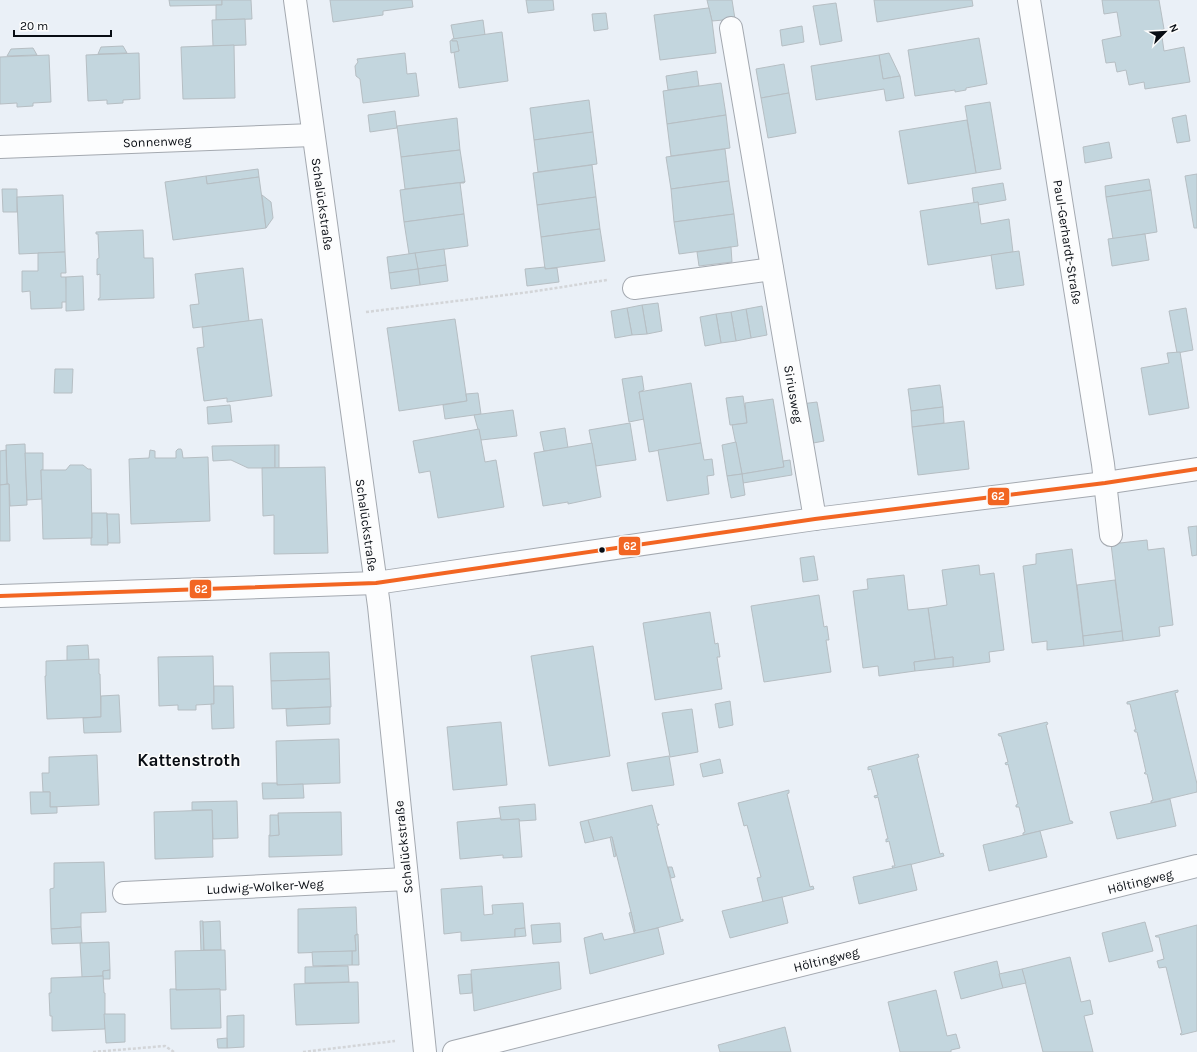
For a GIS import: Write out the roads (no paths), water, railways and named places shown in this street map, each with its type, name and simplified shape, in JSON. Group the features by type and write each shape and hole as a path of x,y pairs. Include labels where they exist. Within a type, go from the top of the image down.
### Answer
{"street":[{"name":"Schalückstraße","path":"295,0 376,583 424,1045"},
{"name":"Paul-Gerhardt-Straße","path":"1029,0 1105,483 1111,535"},
{"name":"Siriusweg","path":"731,28 815,519"},
{"name":"Sonnenweg","path":"0,147 313,135"},
{"path":"634,288 772,269"},
{"path":"0,596 376,583 815,519 1105,483 1197,469"},
{"name":"Höltingweg","path":"454,1052 1197,866"},
{"name":"Ludwig-Wolker-Weg","path":"124,893 407,879"}],"district":[{"name":"Kattenstroth","path":"189,760"}]}
